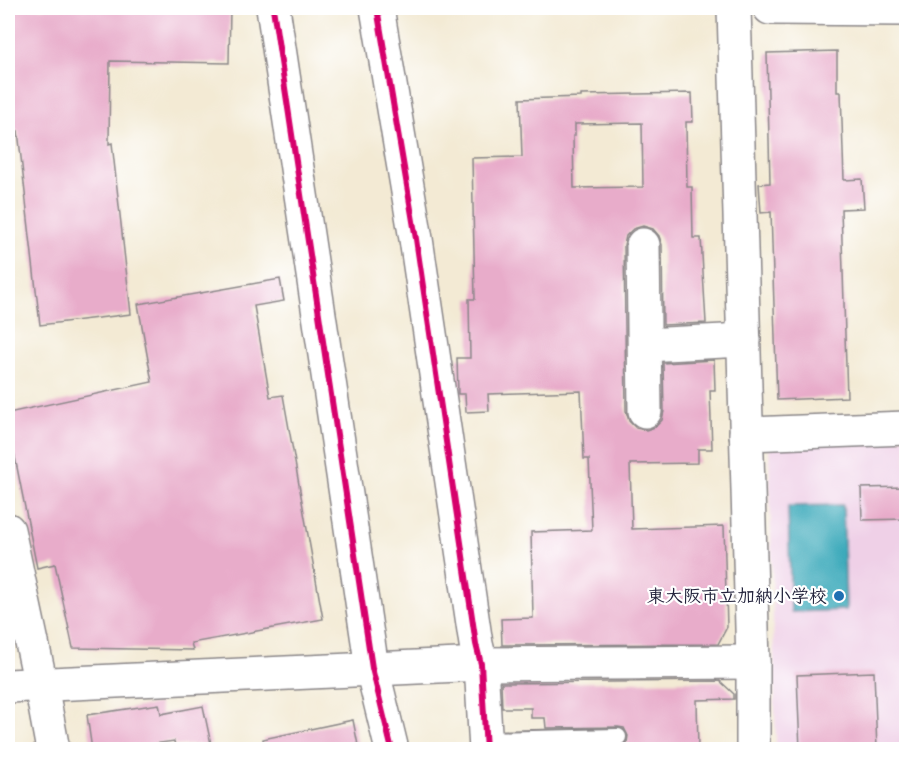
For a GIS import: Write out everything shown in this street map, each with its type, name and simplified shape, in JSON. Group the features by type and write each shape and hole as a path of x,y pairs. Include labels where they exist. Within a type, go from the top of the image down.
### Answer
{"street":[{"path":"273,8 372,668 392,750"},
{"path":"377,8 416,239 480,664 486,745"},
{"path":"734,8 753,662 753,750"},
{"path":"770,8 906,9"},
{"path":"643,245 645,411"},
{"path":"645,345 744,340"},
{"path":"746,434 906,428"},
{"path":"8,530 53,750"},
{"path":"8,686 480,664 753,662"}],"lane":[{"path":"486,745 618,737"}],"shaded area":[{"name":"東大阪市立加納小学校","path":"906,438 906,749 776,749 769,442"}],"water":[{"path":"843,505 846,610 791,612 788,506"}],"building":[{"path":"8,8 230,8 229,63 110,61 109,144 112,143 131,314 40,325 18,131 8,130"},
{"path":"837,51 837,92 841,92 844,180 862,179 864,208 841,209 847,397 777,400 771,212 761,213 759,184 770,183 767,53"},
{"path":"692,93 693,122 686,122 687,187 692,187 693,238 701,238 706,323 663,325 662,245 653,229 643,226 633,229 626,236 624,245 626,411 629,421 636,428 646,430 655,427 662,420 664,411 663,363 714,360 715,390 710,390 712,449 698,449 698,463 630,464 632,529 724,526 727,627 718,644 502,645 501,619 533,618 531,532 592,530 589,459 584,459 581,391 488,394 489,411 466,412 465,394 458,394 457,358 470,358 469,299 475,299 472,158 522,157 520,99 581,97 581,95","holes":["642,123 643,187 574,188 573,136 575,136 575,124"]},
{"path":"280,279 284,301 254,306 270,397 283,395 323,619 191,643 193,650 73,648 55,564 37,568 8,413 152,382 138,304"},
{"path":"906,487 906,519 862,520 861,488"},
{"path":"874,672 877,750 800,750 797,675"},
{"path":"720,681 734,694 734,699 697,700 698,750 546,750 619,747 627,743 628,736 624,728 618,727 546,728 545,718 531,718 531,708 502,708 501,683"},
{"path":"159,704 161,714 203,706 211,744 175,746 174,741 112,750 92,750 87,715"},
{"path":"353,720 359,750 264,750 263,739"}],"cycle path":[{"path":"273,8 372,668 392,750"},
{"path":"377,8 416,239 476,644 481,664 486,750"}],"place":[{"name":"東大阪市立加納小学校","path":"839,596"}]}
